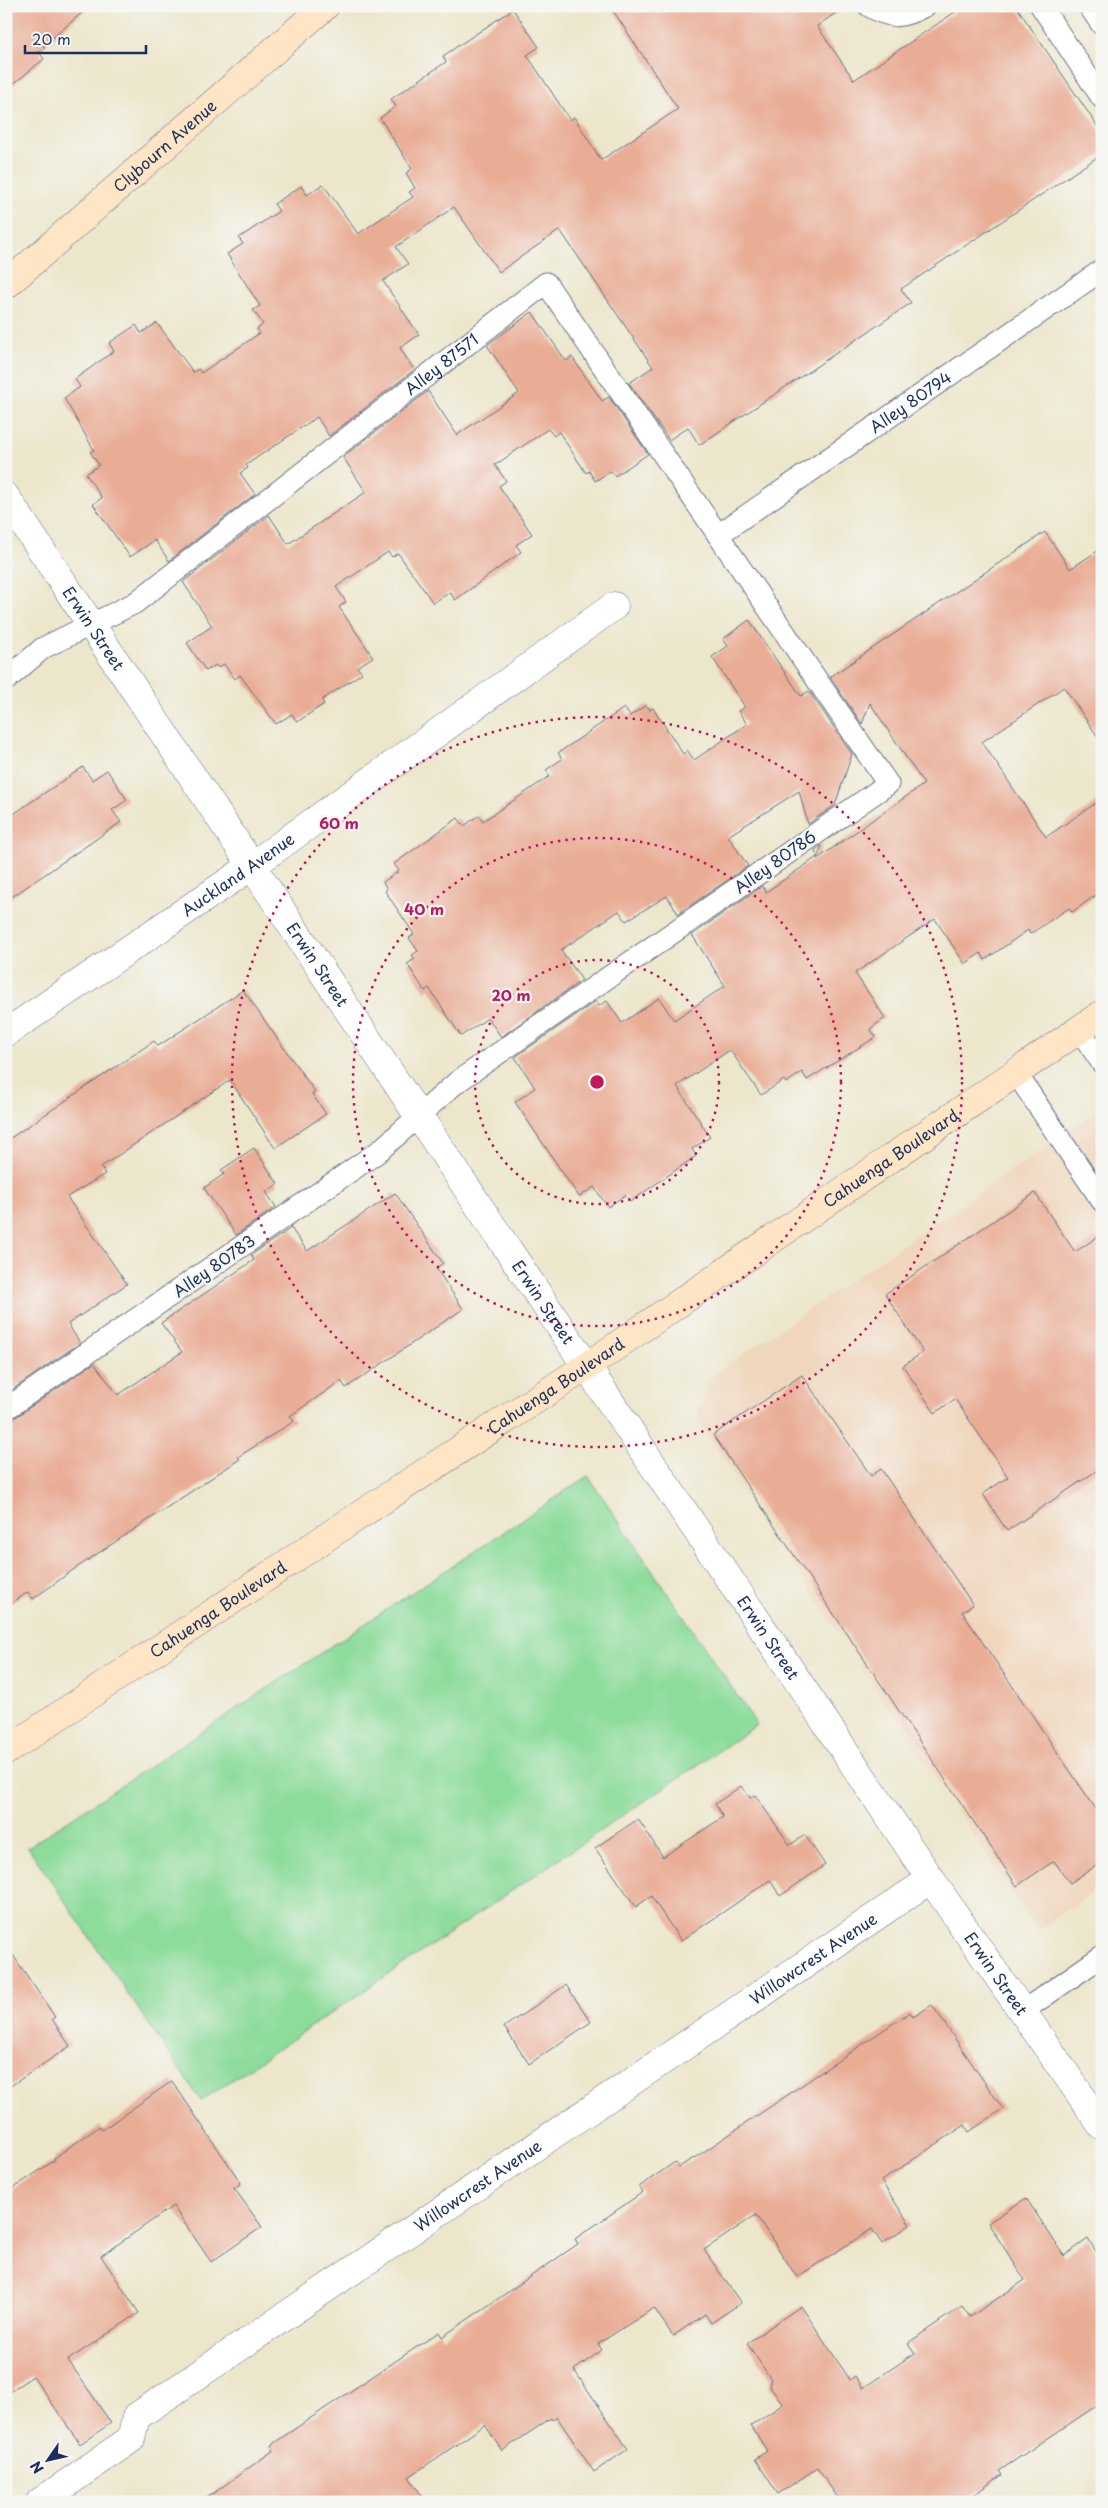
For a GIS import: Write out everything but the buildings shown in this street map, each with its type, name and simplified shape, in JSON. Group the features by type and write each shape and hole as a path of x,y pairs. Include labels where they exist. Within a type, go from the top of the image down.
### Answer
{"main road":[{"name":"Clybourn Avenue","path":"6,285 325,6"},
{"name":"Cahuenga Boulevard","path":"6,1751 339,1528 587,1366 1102,1014"}],"street":[{"name":"Erwin Street","path":"6,497 253,865 417,1117 587,1366 931,1880 1102,2126"},
{"name":"Auckland Avenue","path":"6,1033 253,865 614,606"},
{"name":"Willowcrest Avenue","path":"40,2502 131,2439 136,2417 931,1880"}],"lane":[{"path":"869,6 885,15 905,17 925,6"},
{"path":"1040,6 1102,98"},
{"path":"1089,6 1102,25"},
{"name":"Alley 80794","path":"718,535 1102,270"},
{"name":"Alley 87571","path":"91,624 135,603 546,282 718,535"},
{"name":"Alley 80786","path":"417,1117 458,1082 888,784 718,535"},
{"path":"6,680 43,648 91,624"},
{"path":"1079,1029 1102,1063"},
{"path":"1016,1073 1102,1201"},
{"name":"Alley 80783","path":"6,1409 378,1152 417,1117"},
{"path":"1022,2011 1102,1956"}],"shaded area":[{"path":"1102,1108 1102,1886 1037,1930 697,1420 709,1378"}],"green space":[{"path":"588,1476 757,1725 201,2101 28,1847"}]}
